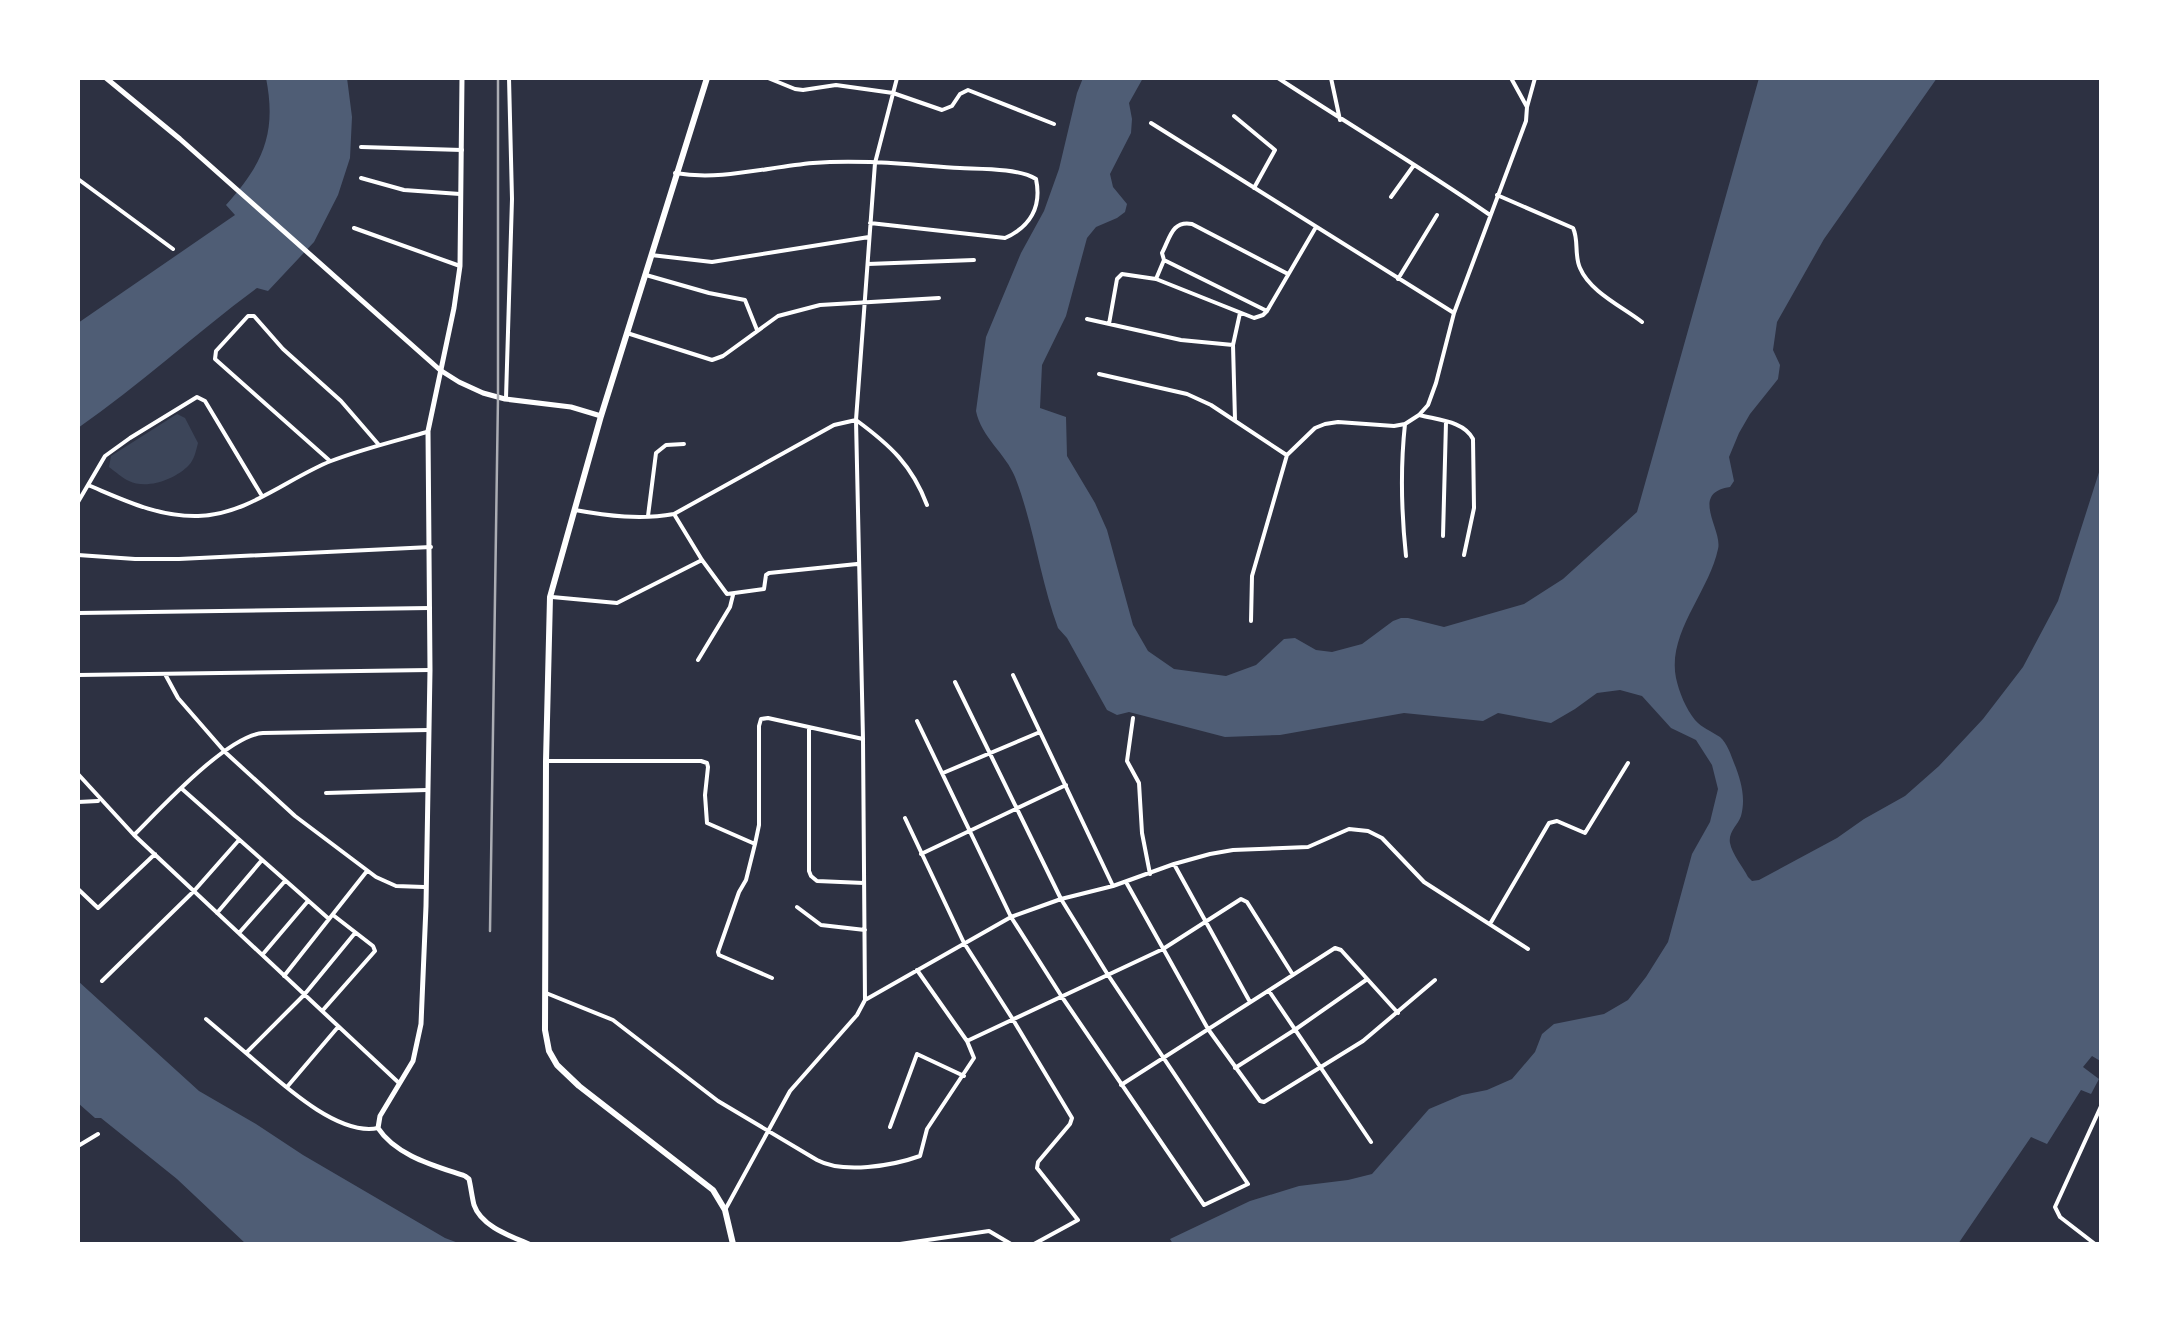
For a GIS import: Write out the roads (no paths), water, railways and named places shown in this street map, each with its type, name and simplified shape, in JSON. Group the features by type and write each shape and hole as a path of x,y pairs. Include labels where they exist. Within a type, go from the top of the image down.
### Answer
{"highway":[{"path":"706,78 626,332 550,597 545,1030 549,1051 557,1065 712,1190 725,1210 731,1230 729,1244"}],"main road":[{"path":"106,78 440,370 482,393 601,416"},
{"path":"462,78 460,266 428,431 430,670 421,1024 413,1061 380,1116 378,1128 391,1142 416,1157 469,1179 480,1216 529,1244"}],"street":[{"path":"506,399 512,198 509,78"},
{"path":"768,78 803,90 829,84 893,92 942,110 968,90 1054,124"},
{"path":"725,1210 790,1090 857,1015 865,1000 856,420 874,163 897,78"},
{"path":"1278,78 1490,215"},
{"path":"1331,78 1340,120"},
{"path":"1511,78 1526,107"},
{"path":"1251,621 1252,576 1287,455 1314,428 1325,424 1405,424 1428,405 1454,313 1526,121 1535,78"},
{"path":"1234,116 1275,150 1254,188"},
{"path":"1151,123 1454,313"},
{"path":"360,148 462,150"},
{"path":"676,173 710,176 818,163 874,163 1028,174 1038,186 1029,222 1005,238 870,223"},
{"path":"1391,198 1414,165"},
{"path":"361,178 404,190 460,194"},
{"path":"78,179 174,250"},
{"path":"1497,195 1573,228 1580,270 1593,286 1642,322"},
{"path":"1398,279 1437,215"},
{"path":"1156,280 1164,260 1162,253 1176,226 1183,222 1288,274"},
{"path":"1109,324 1118,276 1122,274 1156,280 1254,318 1263,315 1316,227"},
{"path":"354,228 460,266"},
{"path":"651,256 712,262 870,237"},
{"path":"868,264 974,260"},
{"path":"1164,260 1267,310"},
{"path":"646,275 744,300 756,330"},
{"path":"626,332 712,360 778,316 820,305 938,298"},
{"path":"1235,420 1233,345 1240,312"},
{"path":"330,461 216,359 216,351 248,316 254,316 379,445"},
{"path":"1087,319 1181,340 1233,345"},
{"path":"1099,374 1187,394 1211,405 1287,455"},
{"path":"78,502 106,456 197,396 205,401 262,496"},
{"path":"1420,415 1464,427 1470,433 1474,508 1464,555"},
{"path":"575,510 648,517 674,514 834,425 856,420 902,460 918,481 928,506"},
{"path":"1443,536 1446,422"},
{"path":"1405,424 1400,488 1406,556"},
{"path":"88,485 149,510 199,516 232,510 330,461 428,431"},
{"path":"648,517 656,453 666,445 684,444"},
{"path":"674,514 727,594 764,589 767,574 858,564"},
{"path":"78,555 179,558 430,547"},
{"path":"550,597 617,603 702,560"},
{"path":"698,660 734,595"},
{"path":"78,613 430,608"},
{"path":"78,675 430,670"},
{"path":"165,674 178,698 225,752 295,816 376,877 396,886 426,887"},
{"path":"1013,675 1113,886"},
{"path":"917,721 1012,916 1062,997 1204,1205 1248,1184 1061,899 955,682"},
{"path":"1134,718 1127,761 1139,783 1142,833 1150,874"},
{"path":"772,978 718,952 746,880 759,826 761,719 863,739"},
{"path":"810,728 811,876 817,882 864,882"},
{"path":"134,835 181,788 242,738 254,733 428,730"},
{"path":"943,773 1040,732"},
{"path":"546,761 701,761 708,767 704,814 707,823 755,844"},
{"path":"1490,924 1549,823 1557,821 1585,833 1628,763"},
{"path":"78,774 134,835 399,1084"},
{"path":"921,854 1066,785"},
{"path":"181,788 308,901 373,946 375,951 322,1012"},
{"path":"326,793 428,790"},
{"path":"78,802 100,800"},
{"path":"906,818 964,943 1072,1118 1037,1168 1078,1220 1034,1244"},
{"path":"865,1000 1012,916 1174,864 1232,850 1308,847 1350,828 1382,838 1424,882 1528,949"},
{"path":"102,982 240,840"},
{"path":"78,890 98,908 155,854"},
{"path":"216,912 262,860"},
{"path":"1174,864 1250,1002"},
{"path":"284,976 367,871"},
{"path":"238,933 286,880"},
{"path":"1126,882 1208,1029 1260,1101 1363,1041 1435,980"},
{"path":"967,1041 1163,949 1238,900 1245,900 1293,975"},
{"path":"262,955 308,901"},
{"path":"797,907 821,925 865,930"},
{"path":"246,1053 356,933"},
{"path":"1121,1085 1332,949 1338,948 1398,1013"},
{"path":"546,993 600,1013 626,1028 702,1089 768,1132 829,1166 857,1168 922,1154 927,1129 974,1058 967,1041 916,970"},
{"path":"1235,1068 1366,980"},
{"path":"1269,991 1371,1142"},
{"path":"206,1019 307,1104 352,1127 378,1128"},
{"path":"286,1087 338,1027"},
{"path":"890,1127 917,1054 964,1076"},
{"path":"2094,1244 2060,1217 2055,1207 2102,1104"},
{"path":"78,1146 98,1134"},
{"path":"900,1244 989,1231 1011,1244"}],"railway":[{"path":"490,931 498,78"}]}
